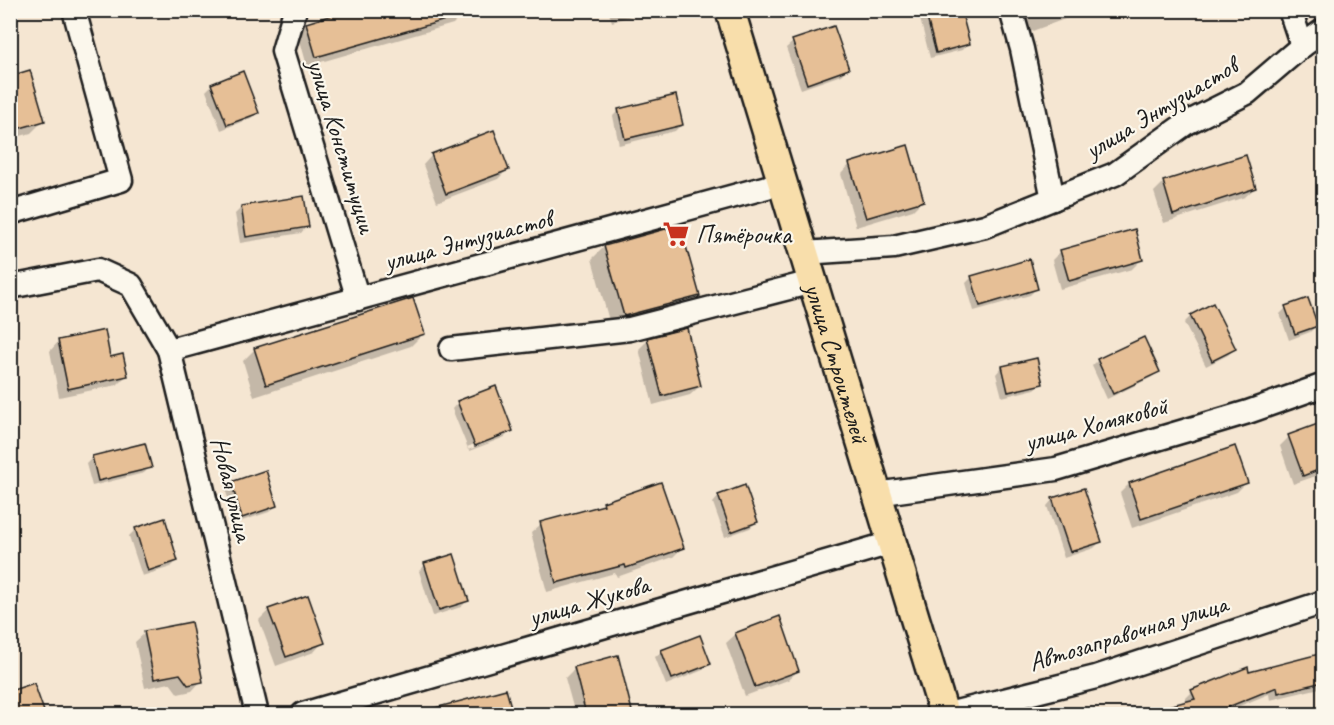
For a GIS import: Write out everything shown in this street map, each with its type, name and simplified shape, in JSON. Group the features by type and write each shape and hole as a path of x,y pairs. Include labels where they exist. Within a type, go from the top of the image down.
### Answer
{"main road":[{"name":"улица Строителей","path":"730,10 891,543 946,714"}],"street":[{"path":"10,213 121,180 74,10"},
{"name":"улица Конституции","path":"295,10 283,51 358,299"},
{"path":"1011,10 1022,49 1053,199"},
{"path":"1290,10 1302,46"},
{"name":"улица Энтузиастов","path":"804,253 894,247 985,226 1115,174 1185,124 1247,93 1323,30"},
{"name":"улица Энтузиастов","path":"169,350 782,183"},
{"name":"Новая улица","path":"10,287 98,270 131,285 169,350 257,714"},
{"path":"451,349 630,329 812,282"},
{"name":"улица Хомяковой","path":"876,494 1056,469 1248,412 1323,385"},
{"name":"улица Жукова","path":"303,714 891,543"},
{"name":"Автозаправочная улица","path":"946,714 1096,677 1323,602"}],"building":[{"path":"349,10 462,10 463,15 316,57 306,23"},
{"path":"925,10 961,10 970,44 936,53"},
{"path":"834,26 849,69 807,84 792,40"},
{"path":"30,70 45,121 10,131 10,76"},
{"path":"243,71 259,113 227,125 211,84"},
{"path":"676,95 683,125 625,139 618,109"},
{"path":"494,130 509,170 446,194 431,154"},
{"path":"908,145 924,201 866,218 849,163"},
{"path":"1246,155 1256,188 1173,215 1163,181"},
{"path":"304,196 309,227 246,237 241,206"},
{"path":"680,225 700,296 624,316 604,246"},
{"path":"1135,229 1143,260 1069,281 1060,250"},
{"path":"1030,259 1038,289 980,306 971,276"},
{"path":"413,298 425,334 266,385 254,348"},
{"path":"1308,298 1318,326 1295,334 1285,306"},
{"path":"1213,303 1236,349 1212,361 1190,315"},
{"path":"687,328 701,386 662,396 647,338"},
{"path":"105,330 110,357 123,354 128,376 68,389 58,340"},
{"path":"1144,337 1160,372 1113,394 1097,359"},
{"path":"1037,358 1043,384 1008,392 1002,366"},
{"path":"496,386 513,431 475,446 457,401"},
{"path":"1323,422 1323,468 1303,476 1288,435"},
{"path":"145,443 152,468 98,481 92,456"},
{"path":"1235,446 1248,483 1141,519 1129,483"},
{"path":"266,470 277,506 242,518 231,482"},
{"path":"661,482 684,548 626,568 625,565 556,583 540,522 604,505 603,502"},
{"path":"745,485 758,522 731,532 718,495"},
{"path":"1084,488 1102,542 1070,552 1052,498"},
{"path":"165,518 178,561 148,571 135,528"},
{"path":"454,554 469,601 439,610 424,563"},
{"path":"308,595 325,643 286,657 268,609"},
{"path":"780,616 799,671 755,687 735,633"},
{"path":"191,622 203,682 188,685 180,674 154,679 144,631"},
{"path":"700,635 711,664 672,679 661,650"},
{"path":"1323,653 1323,682 1278,693 1277,687 1211,714 1158,714 1157,709 1195,699 1191,690 1248,667 1249,672"},
{"path":"618,655 632,711 620,714 586,714 574,667"},
{"path":"34,683 45,714 10,714 10,691"},
{"path":"506,689 513,714 432,714 431,709"}],"place":[{"name":"Пятёрочка","path":"676,234"}]}
